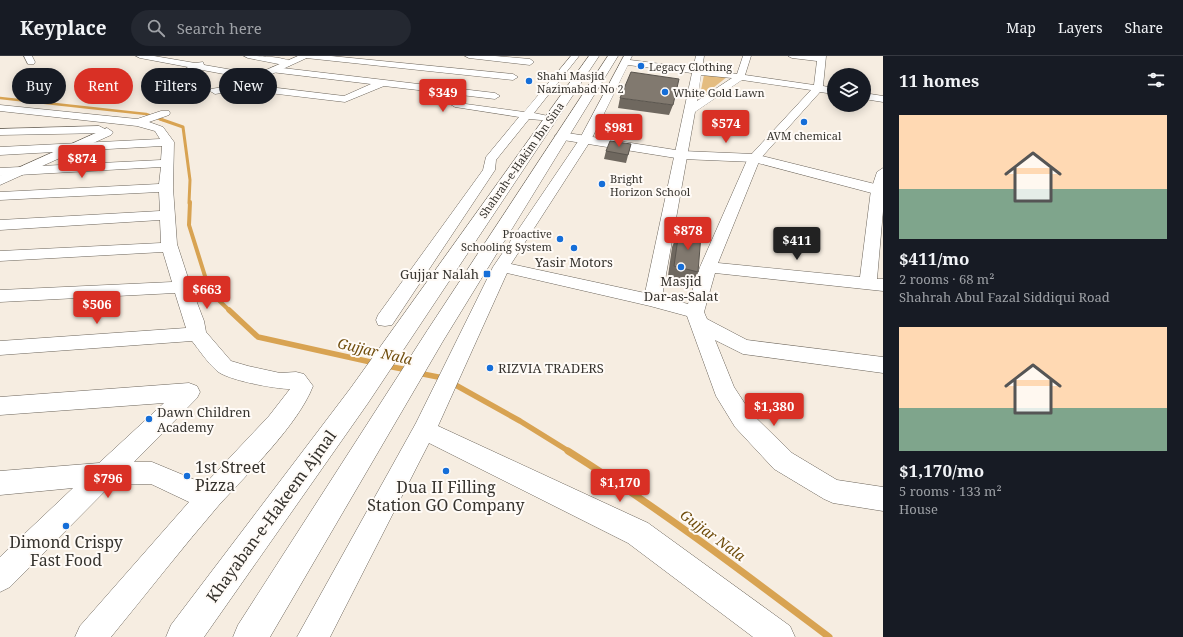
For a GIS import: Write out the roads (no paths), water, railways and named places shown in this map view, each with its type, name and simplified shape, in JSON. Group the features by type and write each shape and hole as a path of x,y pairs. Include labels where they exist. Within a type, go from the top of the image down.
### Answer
{"main road":[{"path":"277,69 306,56"},
{"name":"Shahrah-e-Hakim Ibn Sina","path":"359,396 407,324 594,56"},
{"name":"Shahrah-e-Hakim Ibn Sina","path":"250,637 384,417 561,136 622,58"},
{"path":"215,91 219,90"},
{"path":"0,181 107,132"},
{"path":"561,136 682,155 754,158 880,190"},
{"name":"Khayaban-e-Hakeem Ajmal","path":"183,637 359,396"}],"street":[{"path":"140,56 219,70"},
{"path":"248,56 289,63"},
{"path":"306,56 513,77"},
{"path":"469,56 530,62"},
{"path":"385,320 489,170 490,160 575,56"},
{"path":"652,300 691,110 700,56"},
{"path":"691,110 740,77 747,56"},
{"path":"792,56 822,58 818,88 754,158 708,267 696,317 724,390 743,420 783,461 833,491 883,499"},
{"path":"313,637 424,430 501,267 585,140 622,58 697,72 827,90"},
{"path":"193,68 208,59"},
{"path":"277,91 345,99 384,82 426,59"},
{"path":"277,70 495,96"},
{"path":"364,90 403,96"},
{"path":"871,97 883,99"},
{"path":"441,102 549,119"},
{"path":"0,108 140,121 159,129 168,142 166,188 168,195 167,215 170,247 182,287 195,321 197,334 224,366 247,374 280,381 296,380 302,386 298,396 277,423 209,498 91,637"},
{"path":"0,132 99,129 107,132 165,113"},
{"path":"0,151 168,142"},
{"path":"0,172 168,163"},
{"path":"708,267 875,284 880,190 883,172"},
{"path":"0,196 166,188"},
{"path":"0,225 167,215"},
{"path":"0,256 170,247"},
{"path":"501,267 652,300 696,317 743,347 883,365"},
{"path":"0,296 182,287"},
{"path":"0,348 197,334"},
{"path":"0,406 189,392 0,577"},
{"path":"424,430 638,533 780,637"},
{"path":"0,483 106,474 152,473 209,498"}],"waterway":[{"name":"Gujjar Nala","path":"0,98 146,114 163,120"},
{"name":"Gujjar Nala","path":"160,119 183,127 190,180 189,203"},
{"name":"Gujjar Nala","path":"190,202 189,225 210,292 230,311"},
{"name":"Gujjar Nala","path":"229,310 258,337 375,363"},
{"name":"Gujjar Nala","path":"387,366 408,370"},
{"name":"Gujjar Nala","path":"418,373 443,378 520,421 570,452"},
{"name":"Gujjar Nala","path":"568,451 668,518 829,637"}],"place":[{"name":"Legacy Clothing","path":"641,66"},
{"name":"Shahi Masjid Nazimabad No 2","path":"529,81"},
{"name":"White Gold Lawn","path":"665,92"},
{"name":"AVM chemical","path":"804,122"},
{"name":"Bright Horizon School","path":"602,184"},
{"name":"Proactive Schooling System","path":"560,239"},
{"name":"Yasir Motors","path":"574,248"},
{"name":"Masjid Dar-as-Salat","path":"681,267"},
{"name":"Gujjar Nalah","path":"487,274"},
{"name":"RIZVIA TRADERS","path":"490,368"},
{"name":"Dawn Children Academy","path":"149,419"},
{"name":"Dua II Filling Station GO Company","path":"446,471"},
{"name":"1st Street Pizza","path":"187,476"},
{"name":"Dimond Crispy Fast Food","path":"66,526"}]}
